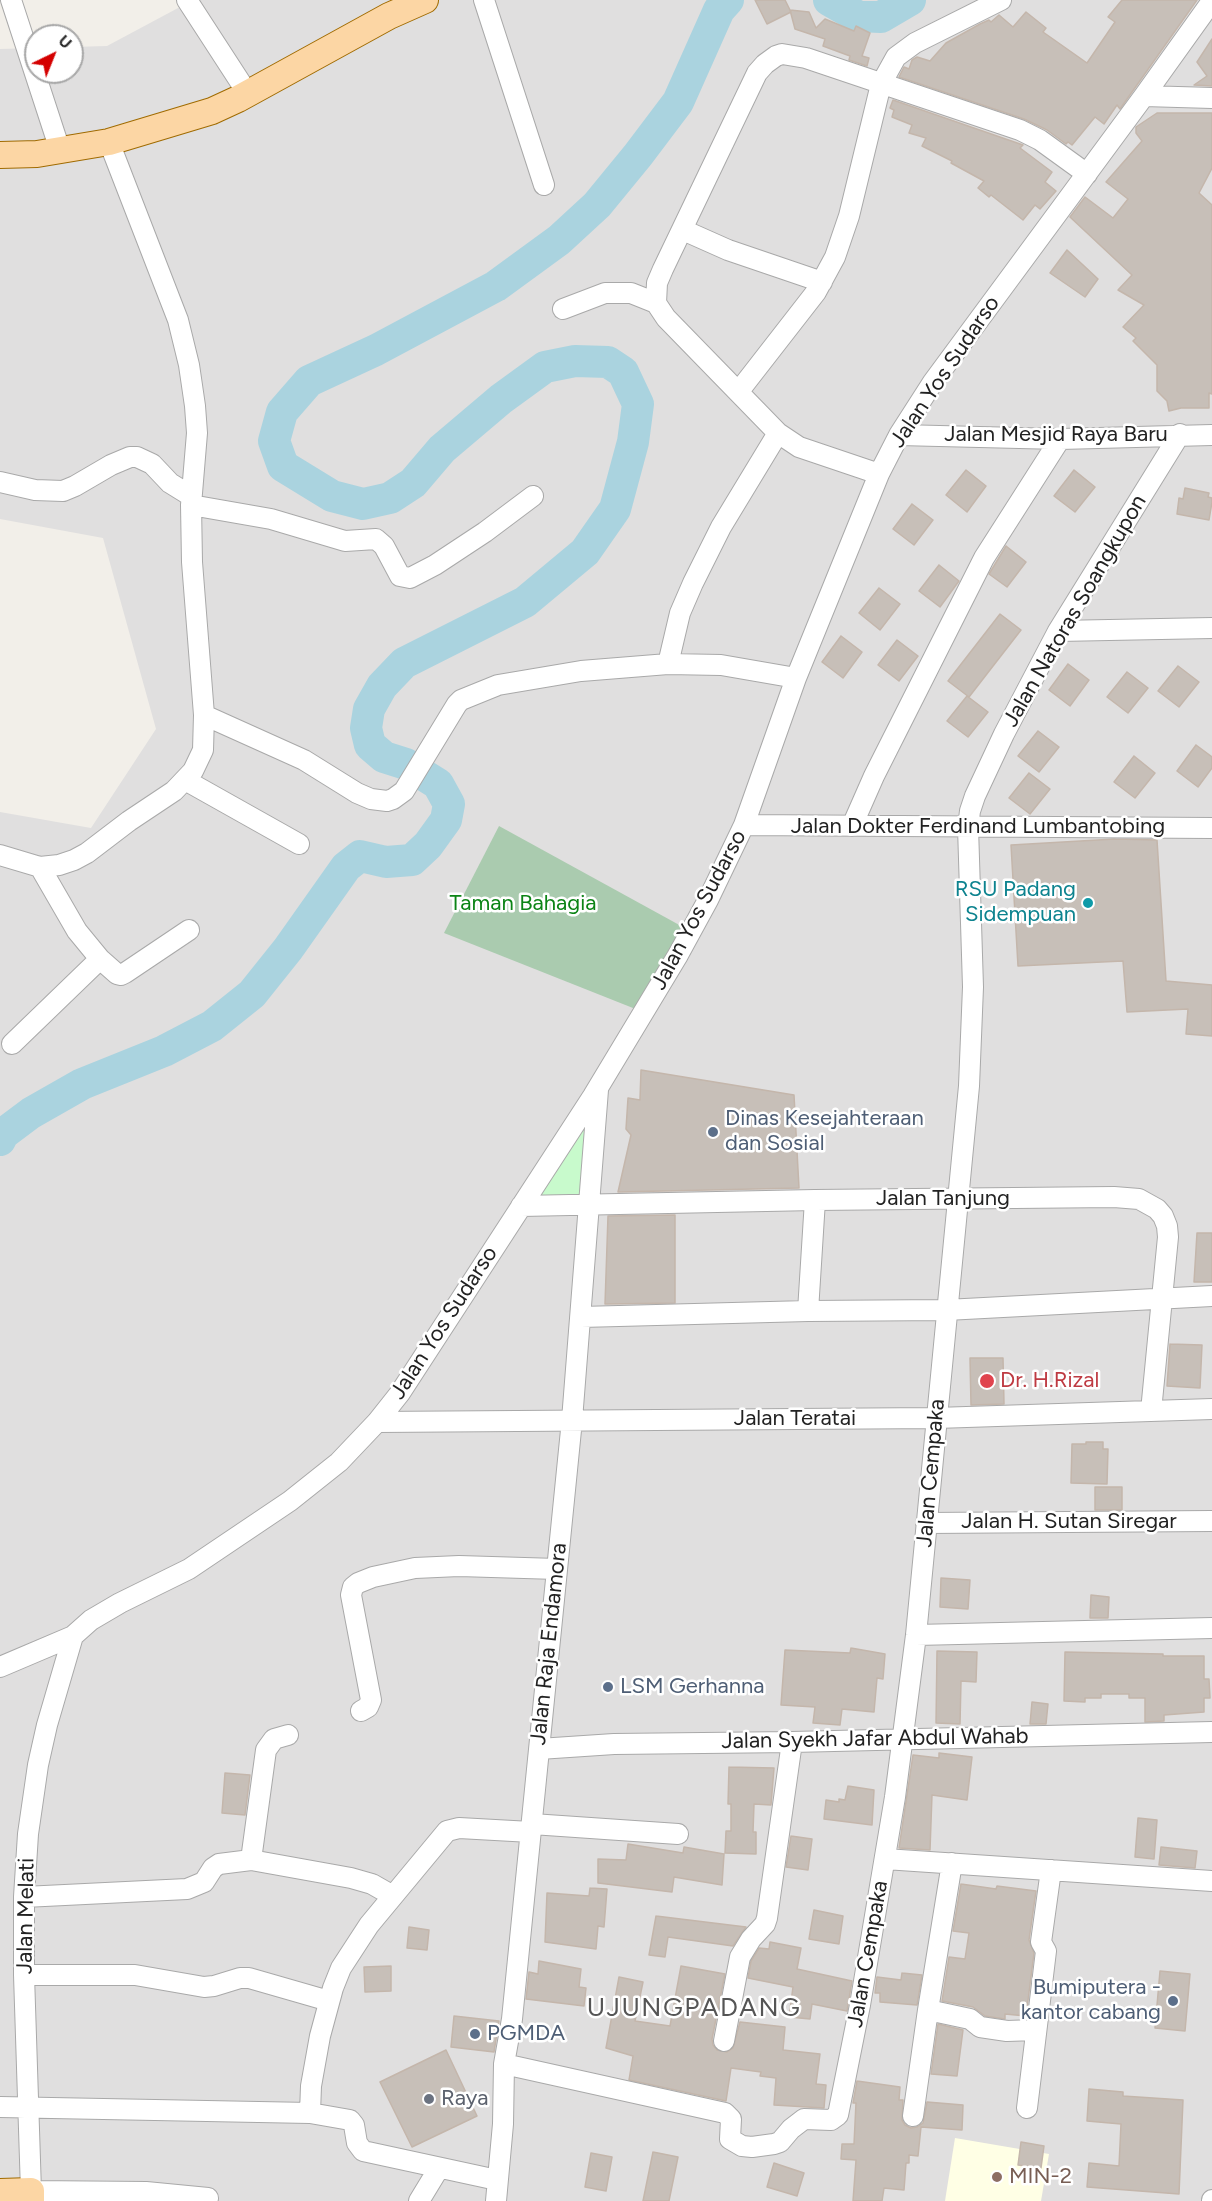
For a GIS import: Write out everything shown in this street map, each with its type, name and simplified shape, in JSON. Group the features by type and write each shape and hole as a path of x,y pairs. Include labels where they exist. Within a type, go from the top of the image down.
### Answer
{"main road":[{"path":"0,155 38,154 109,142 212,111 248,94 396,6 425,0"},
{"path":"0,2192 31,2196"}],"street":[{"path":"11,0 60,150"},
{"path":"188,0 248,94"},
{"path":"484,0 544,185"},
{"path":"739,391 822,282 835,257 849,216 881,84 896,57 904,50 1001,0"},
{"name":"Jalan Yos Sudarso","path":"0,1667 73,1636 91,1620 120,1603 189,1569 290,1501 339,1462 377,1422 400,1393 598,1086 678,955 708,900 744,825 796,678 879,474 899,435 933,382 1212,1"},
{"path":"656,303 657,283 757,73 771,58 782,54 806,58 1032,135 1087,174"},
{"path":"1144,96 1212,98"},
{"path":"0,855 40,867 59,865 87,853 174,791 193,771 203,750 204,715 192,562 191,500 197,434 189,365 178,320 109,142"},
{"path":"682,230 728,250 822,282"},
{"path":"563,309 605,293 631,293 656,303 666,318 778,433 799,447 879,474"},
{"path":"668,664 680,613 693,582 721,527 778,433"},
{"name":"Jalan Mesjid Raya Baru","path":"899,435 1060,439 1180,434 1212,435"},
{"name":"Jalan Natoras Soangkupon","path":"968,827 975,796 1004,734 1058,631 1180,434"},
{"path":"852,826 874,776 984,558 1060,439"},
{"path":"0,482 35,490 63,491 111,465 130,457 137,457 152,464 191,500 271,519 345,541 375,539 384,546 400,576 410,578 435,565 485,532 533,496"},
{"path":"1058,631 1212,628"},
{"path":"204,715 304,760 371,800 378,801 393,799 406,787 457,704 498,685 581,671 668,664 721,665 796,678"},
{"path":"185,780 299,844"},
{"name":"Jalan Dokter Ferdinand Lumbantobing","path":"744,825 1212,828"},
{"name":"Jalan Cempaka","path":"504,2064 725,2113 730,2119 730,2139 742,2146 774,2144 780,2142 798,2122 831,2120 839,2114 885,1859 916,1635 946,1310 966,1125 972,1027 968,827"},
{"path":"40,867 77,931 100,959 112,971 121,975 189,930"},
{"path":"12,1044 100,959"},
{"name":"Jalan Raja Endamora","path":"496,2201 503,2124 504,2064 512,2019 572,1420 598,1086"},
{"name":"Jalan Tanjung","path":"521,1206 815,1200 1114,1197 1139,1199 1157,1209 1167,1226 1168,1237 1151,1411"},
{"path":"808,1311 815,1200"},
{"path":"581,1317 946,1310 1212,1296"},
{"name":"Jalan Teratai","path":"377,1422 936,1418 1212,1409"},
{"name":"Jalan H. Sutan Siregar","path":"926,1523 1212,1521"},
{"path":"361,1712 368,1707 370,1700 351,1595 353,1587 358,1583 373,1577 415,1568 459,1566 557,1569"},
{"path":"916,1635 1212,1628"},
{"name":"Jalan Melati","path":"31,2196 24,1975 24,1897 28,1834 38,1765 73,1636"},
{"name":"Jalan Syekh Jafar Abdul Wahab","path":"539,1749 614,1744 792,1742 1212,1731"},
{"path":"251,1860 266,1750 274,1740 288,1735"},
{"path":"724,2041 740,1957 767,1918 792,1742"},
{"path":"310,2113 311,2086 318,2046 329,2001 341,1968 369,1925 436,1842 451,1829 532,1828 678,1834"},
{"path":"885,1859 1212,1881"},
{"path":"24,1897 188,1889 204,1882 213,1868 219,1864 251,1860 351,1878 372,1884 393,1896"},
{"path":"913,2116 952,1863"},
{"path":"1027,2108 1046,1951 1041,1942 1051,1870"},
{"path":"24,1975 135,1975 204,1987 249,1978 329,2001"},
{"path":"928,2010 970,2019 980,2027 1007,2031 1035,2030"},
{"path":"0,2106 310,2113 350,2120 354,2125 357,2143 363,2151 497,2180"},
{"path":"419,2201 439,2168"},
{"path":"31,2196 146,2192 208,2198"}],"shaded area":[{"path":"193,0 1212,0 1212,2201 0,2201 0,812 91,828 156,729 103,538 0,519 0,49 24,48 24,84 84,84 84,47 107,46"},
{"name":"MIN-2","path":"955,2138 1049,2154 1041,2201 945,2201"}],"green space":[{"name":"Taman Bahagia","path":"499,826 683,927 638,1010 444,933"},
{"path":"593,1096 587,1201 527,1202"}],"building":[{"path":"755,0 785,0 791,12 767,24"},
{"path":"1122,0 1197,0 1120,109 1117,105 1104,124 1095,117 1072,145 1068,142 1066,144 1047,130 1024,119 899,77 904,67 909,69 912,60 917,57 930,61 946,43 980,24 989,20 991,22 999,15 1013,27 1026,12 1046,28 1043,32 1087,63 1115,22 1108,17"},
{"path":"790,10 809,12 816,28 825,19 854,31 856,26 870,33 862,56 869,58 867,66 849,60 850,56 823,46 825,39 795,29"},
{"path":"1212,39 1212,86 1194,85 1207,76 1197,62"},
{"path":"893,100 1023,145 1020,148 1052,172 1045,182 1056,191 1040,209 1035,205 1023,220 991,195 989,197 978,188 984,181 922,146 926,138 909,133 912,125 892,117 894,110 890,108"},
{"path":"1157,113 1212,113 1212,168 1199,193 1212,205 1212,394 1209,393 1209,408 1181,408 1169,411 1167,401 1157,391 1157,365 1133,341 1136,338 1123,327 1144,305 1118,290 1132,275 1070,217 1085,197 1113,218 1128,199 1106,182 1142,141 1136,133 1136,127"},
{"path":"1067,250 1098,279 1085,297 1050,273"},
{"path":"966,470 986,486 967,512 946,495"},
{"path":"1074,470 1095,487 1075,512 1054,496"},
{"path":"1185,488 1209,493 1208,497 1212,498 1212,502 1209,520 1177,514 1179,498 1183,499"},
{"path":"912,504 933,520 914,545 893,529"},
{"path":"1006,546 1026,562 1007,587 989,574"},
{"path":"939,565 959,581 940,607 919,591"},
{"path":"879,588 900,604 880,630 859,613"},
{"path":"1000,614 1021,630 969,697 948,681"},
{"path":"841,636 862,652 843,678 822,662"},
{"path":"897,640 918,656 899,681 878,665"},
{"path":"1068,664 1089,680 1070,706 1049,690"},
{"path":"1178,666 1199,682 1179,707 1158,691"},
{"path":"1127,672 1148,688 1128,713 1107,697"},
{"path":"967,696 988,712 968,737 947,721"},
{"path":"1038,731 1059,747 1039,772 1018,756"},
{"path":"1196,745 1212,757 1212,768 1198,787 1177,771"},
{"path":"1134,756 1155,773 1135,798 1114,782"},
{"path":"1029,773 1050,789 1030,814 1009,798"},
{"name":"RSU Padang Sidempuan","path":"1115,839 1157,840 1166,981 1212,985 1212,1036 1186,1034 1188,1009 1127,1012 1123,961 1018,966 1011,845"},
{"name":"Dinas Kesejahteraan dan Sosial","path":"641,1070 794,1095 799,1188 618,1192 631,1135 626,1129 628,1098 640,1100"},
{"path":"675,1215 675,1303 605,1304 608,1216"},
{"path":"1197,1233 1212,1233 1212,1282 1194,1282"},
{"path":"1170,1344 1202,1345 1200,1388 1167,1386"},
{"name":"Dr. H.Rizal","path":"970,1358 1003,1358 1004,1404 971,1405"},
{"path":"1086,1442 1103,1442 1103,1449 1108,1449 1107,1484 1071,1483 1072,1444 1086,1444"},
{"path":"1095,1487 1122,1487 1122,1510 1095,1510"},
{"path":"941,1578 970,1580 968,1609 940,1607"},
{"path":"1091,1595 1109,1597 1108,1618 1090,1618"},
{"path":"851,1648 885,1654 883,1679 877,1678 874,1712 842,1709 840,1725 813,1723 815,1707 781,1705 785,1650 850,1653"},
{"path":"937,1651 977,1652 976,1682 961,1681 960,1724 936,1723"},
{"path":"1065,1652 1204,1656 1204,1679 1209,1679 1210,1698 1204,1698 1204,1712 1164,1715 1164,1721 1145,1722 1145,1698 1129,1698 1129,1694 1101,1694 1101,1698 1085,1698 1085,1702 1064,1701"},
{"path":"1032,1702 1048,1704 1046,1724 1030,1724"},
{"path":"939,1753 972,1757 967,1800 932,1795 930,1850 899,1848 913,1755 939,1758"},
{"path":"729,1767 774,1768 771,1805 754,1804 753,1832 756,1832 756,1854 725,1853 726,1831 731,1831 731,1804 728,1804"},
{"path":"225,1773 250,1775 245,1815 222,1813"},
{"path":"848,1786 874,1790 872,1825 824,1819 826,1800 839,1802 839,1799 845,1800"},
{"path":"1138,1818 1157,1820 1154,1859 1135,1857"},
{"path":"791,1836 812,1839 808,1870 786,1867"},
{"path":"628,1844 683,1853 684,1847 724,1854 722,1885 674,1877 672,1892 598,1883 598,1859 626,1860"},
{"path":"1161,1847 1197,1851 1195,1868 1159,1865"},
{"path":"961,1884 1036,1891 1029,1940 1034,1953 1026,2016 1005,2014 1005,2019 985,2016 973,2007 942,2001 949,1957 965,1959 969,1933 953,1931"},
{"path":"590,1888 607,1889 604,1927 598,1926 596,1949 545,1942 547,1893 589,1896"},
{"path":"814,1910 843,1916 839,1944 809,1939"},
{"path":"656,1916 746,1927 733,1946 668,1937 665,1957 649,1955"},
{"path":"409,1927 429,1930 427,1950 407,1948"},
{"path":"770,1942 801,1948 797,1969 852,1981 847,2011 812,2004 810,2019 789,2017 793,1987 748,1978 751,1961 759,1948 769,1949"},
{"path":"539,1961 581,1969 579,1987 586,1988 584,2006 526,1999 529,1972 538,1974"},
{"path":"391,1966 391,1991 365,1992 364,1967"},
{"path":"681,1966 725,1974 712,2039 717,2050 727,2052 733,2048 740,2022 785,2027 783,2050 820,2054 816,2084 826,2085 824,2108 774,2105 776,2078 760,2076 761,2072 731,2068 726,2101 629,2080 633,2056 606,2048 619,1977 643,1982 635,2021 670,2026"},
{"name":"Bumiputera - kantor cabang","path":"1160,1971 1190,1974 1185,2031 1155,2028"},
{"path":"902,1973 922,1975 917,2005 880,2002 880,1993 875,1993 877,1977 901,1980"},
{"name":"PGMDA","path":"454,2016 499,2021 494,2052 451,2047"},
{"path":"938,2024 963,2030 957,2076 931,2074"},
{"name":"Raya","path":"446,2050 477,2116 412,2147 380,2082"},
{"path":"857,2081 900,2087 899,2100 903,2100 902,2120 911,2128 923,2123 927,2102 963,2105 962,2130 921,2127 918,2156 909,2155 909,2163 906,2163 904,2190 884,2188 882,2201 853,2201 856,2160 841,2159 842,2144 854,2144 856,2103 853,2103"},
{"path":"1089,2089 1123,2092 1123,2096 1183,2100 1179,2194 1087,2187 1089,2163 1119,2166 1121,2124 1087,2121"},
{"path":"1021,2142 1044,2146 1041,2168 1018,2165"},
{"path":"653,2152 678,2157 669,2201 643,2201"},
{"path":"591,2153 612,2157 606,2191 585,2187"},
{"path":"774,2163 804,2173 797,2196 767,2187"}],"waterway":[{"path":"0,1140 3,1134 31,1113 82,1084 164,1051 212,1026 252,994 288,949 346,867 360,856 386,862 412,860 428,845 446,820 449,804 438,784 406,764 384,757 370,745 366,728 369,709 382,686 404,663 525,602 585,552 615,509 633,442 638,404 623,372 608,362 575,361 545,367 501,399 442,449 413,483 390,498 363,504 332,496 283,466 274,441 282,412 309,381 376,350 496,286 559,240 597,205 678,102 719,10 728,0"},
{"path":"829,0 857,16 881,17 910,0"}],"place":[{"name":"RSU Padang Sidempuan","path":"1088,903"},
{"name":"Dinas Kesejahteraan dan Sosial","path":"713,1132"},
{"name":"Dr. H.Rizal","path":"987,1381"},
{"name":"LSM Gerhanna","path":"608,1687"},
{"name":"Bumiputera - kantor cabang","path":"1173,2001"},
{"name":"PGMDA","path":"475,2034"},
{"name":"Raya","path":"429,2099"},
{"name":"MIN-2","path":"997,2177"}],"district":[{"name":"UJUNGPADANG","path":"694,2008"}]}
